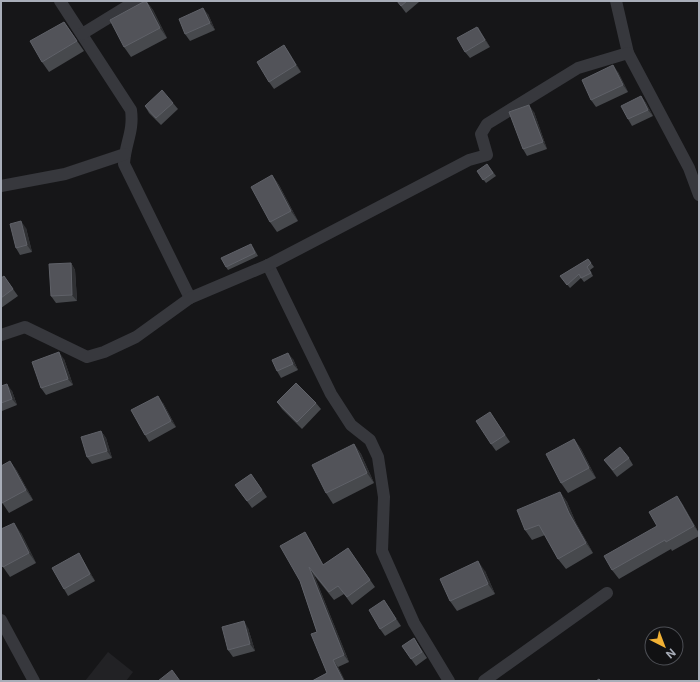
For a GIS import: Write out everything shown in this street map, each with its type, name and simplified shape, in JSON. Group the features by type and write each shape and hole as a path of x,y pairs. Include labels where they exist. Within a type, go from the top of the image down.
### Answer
{"street":[{"path":"60,1 131,110 133,125 125,154 124,164 190,298"},
{"path":"82,34 136,1"},
{"path":"616,1 628,54 689,168 699,195"},
{"path":"1,335 25,327 87,357 104,352 136,337 190,298 268,265 469,160 487,155 481,134 487,124 578,68 628,54"},
{"path":"1,186 65,174 125,154"},
{"path":"268,265 331,394 351,425 370,440 378,457 384,496 382,551 414,623 449,681"},
{"path":"484,681 607,593"},
{"path":"1,620 34,681"}],"shaded area":[{"path":"108,652 133,672 126,681 85,681"}],"building":[{"path":"145,1 160,28 124,47 110,20"},
{"path":"397,1 407,1 401,6"},
{"path":"203,8 210,23 185,34 179,19"},
{"path":"64,22 77,41 42,62 30,41"},
{"path":"477,27 485,40 465,52 457,38"},
{"path":"284,45 296,65 269,82 257,62"},
{"path":"613,65 623,85 591,100 582,80"},
{"path":"162,90 173,103 156,118 145,106"},
{"path":"641,96 648,110 628,119 621,106"},
{"path":"529,105 543,142 523,149 509,112"},
{"path":"487,164 493,173 483,180 477,171"},
{"path":"272,175 291,211 270,222 251,187"},
{"path":"21,221 27,245 16,248 10,224"},
{"path":"251,244 255,253 226,267 221,258"},
{"path":"588,259 591,263 587,267 591,273 581,278 579,274 567,285 560,276"},
{"path":"71,263 72,295 51,296 49,264"},
{"path":"4,276 13,289 1,298 1,278"},
{"path":"59,352 68,379 41,388 32,362"},
{"path":"288,353 293,364 277,371 272,360"},
{"path":"296,383 316,403 297,422 277,402"},
{"path":"7,384 12,399 1,403 1,386"},
{"path":"158,396 171,421 145,435 131,410"},
{"path":"490,412 505,435 491,444 476,421"},
{"path":"101,431 107,451 87,457 81,437"},
{"path":"574,439 589,468 561,483 546,454"},
{"path":"354,444 367,473 326,493 312,465"},
{"path":"620,447 629,458 613,470 604,460"},
{"path":"10,461 26,490 2,503 1,466"},
{"path":"251,474 262,490 247,501 235,485"},
{"path":"560,492 569,513 586,543 558,559 539,525 525,530 517,510"},
{"path":"677,496 694,526 666,542 665,540 612,570 604,556 657,526 649,512"},
{"path":"14,523 29,553 3,567 1,564 1,529"},
{"path":"305,532 323,565 348,548 370,580 347,597 338,586 329,592 309,567 344,655 333,660 343,680 341,681 312,681 327,673 311,634 317,632 300,581 280,546"},
{"path":"79,553 90,574 64,589 52,568"},
{"path":"478,561 488,584 450,601 440,579"},
{"path":"384,600 396,619 380,629 369,610"},
{"path":"244,621 250,644 228,650 222,627"},
{"path":"414,638 422,652 411,659 402,646"},
{"path":"172,670 180,681 158,681"}]}
